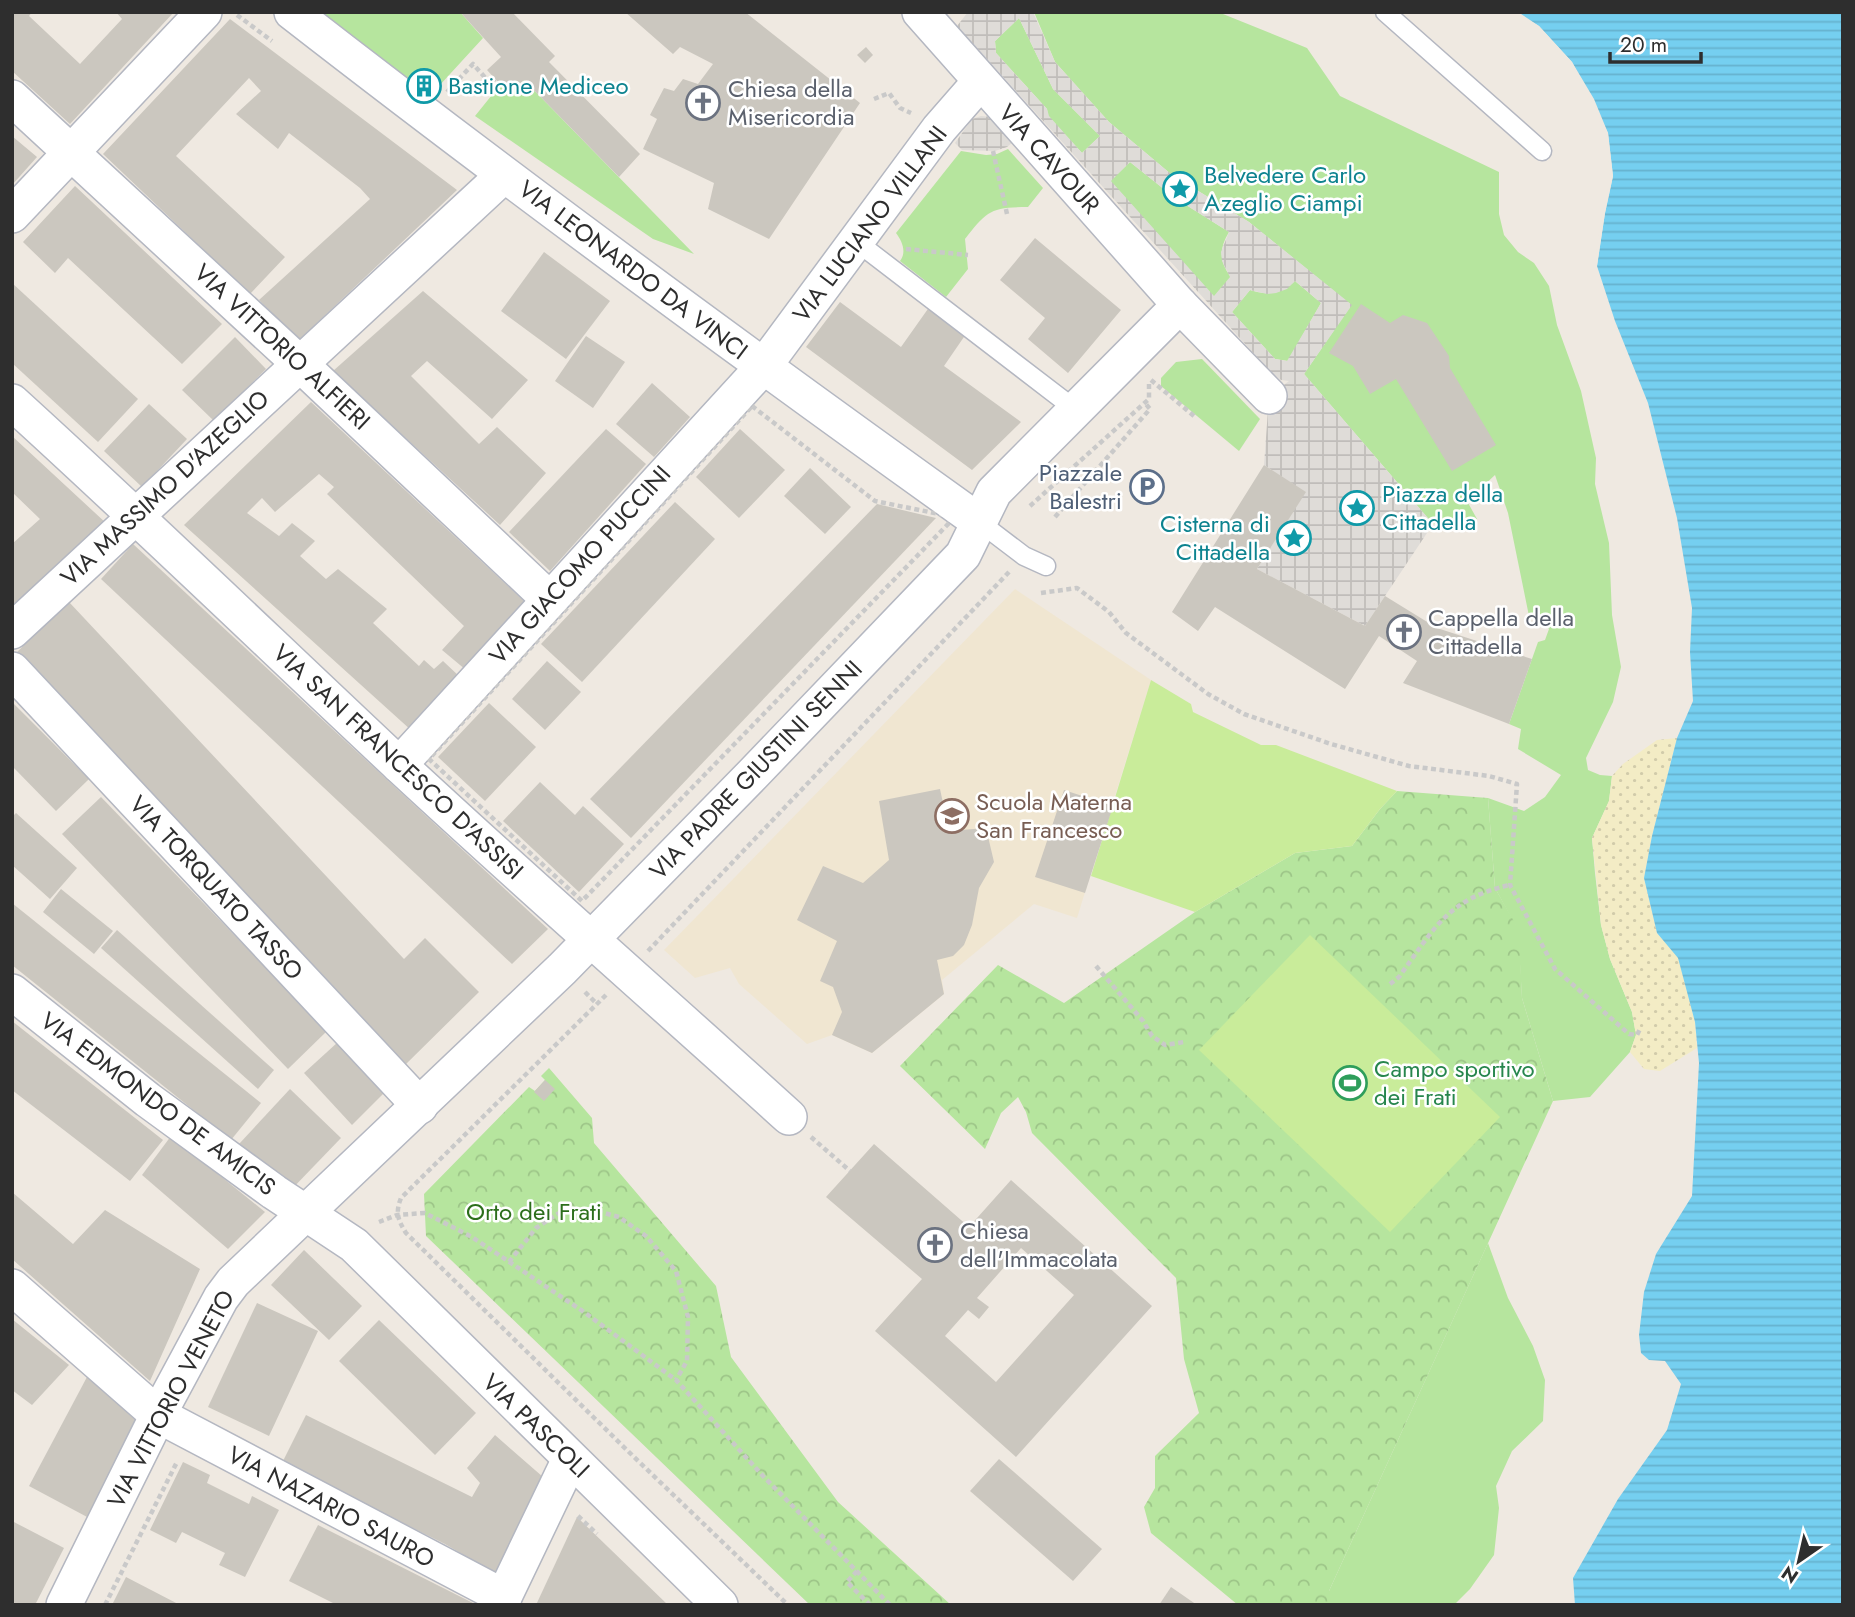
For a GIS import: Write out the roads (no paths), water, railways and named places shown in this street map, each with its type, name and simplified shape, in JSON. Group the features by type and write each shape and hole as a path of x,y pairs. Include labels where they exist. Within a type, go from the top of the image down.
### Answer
{"street":[{"path":"12,215 204,12"},
{"name":"VIA LEONARDO DA VINCI","path":"292,12 504,175 763,367 978,521"},
{"name":"VIA CAVOUR","path":"920,12 1180,305"},
{"name":"VIA LUCIANO VILLANI","path":"763,367 939,129 980,82"},
{"name":"VIA VITTORIO ALFIERI","path":"12,98 73,152 549,599"},
{"name":"VIA MASSIMO D'AZEGLIO","path":"12,631 504,175"},
{"path":"1180,305 1269,396"},
{"name":"VIA PADRE GIUSTINI SENNI","path":"305,1214 590,941 963,555 994,492 1180,305"},
{"name":"VIA GIACOMO PUCCINI","path":"399,765 763,367"},
{"name":"VIA SAN FRANCESCO D'ASSISI","path":"12,402 590,941 789,1117"},
{"name":"VIA TORQUATO TASSO","path":"12,670 420,1106"},
{"name":"VIA EDMONDO DE AMICIS","path":"12,992 148,1100 305,1214"},
{"path":"342,1179 346,1220 363,1235"},
{"name":"VIA PASCOLI","path":"305,1214 363,1235 570,1459 720,1605"},
{"name":"VIA VITTORIO VENETO","path":"64,1605 158,1415 221,1298 233,1282 305,1214"},
{"name":"VIA NAZARIO SAURO","path":"12,1287 158,1415 502,1601"},
{"path":"502,1601 570,1459"}],"lane":[{"path":"1385,12 1542,151"},
{"path":"857,242 1076,410"},
{"path":"978,521 1024,556 1046,566"}],"water":[{"path":"1518,12 1843,12 1843,1605 1575,1605 1573,1578 1618,1499 1667,1430 1681,1384 1665,1361 1649,1360 1641,1353 1639,1335 1644,1292 1656,1254 1692,1196 1699,1063 1695,1022 1678,958 1657,933 1644,878 1677,738 1693,701 1690,652 1692,608 1677,518 1648,403 1615,321 1597,266 1613,176 1608,133 1572,62 1539,26"}],"place":[{"name":"Bastione Mediceo","path":"424,86"},
{"name":"Chiesa della Misericordia","path":"703,103"},
{"name":"Belvedere Carlo Azeglio Ciampi","path":"1180,189"},
{"name":"Piazzale Balestri","path":"1147,487"},
{"name":"Piazza della Cittadella","path":"1357,508"},
{"name":"Cisterna di Cittadella","path":"1294,538"},
{"name":"Cappella della Cittadella","path":"1404,632"},
{"name":"Scuola Materna San Francesco","path":"952,816"},
{"name":"Campo sportivo dei Frati","path":"1350,1083"},
{"name":"Chiesa dell'Immacolata","path":"935,1245"}],"park label":[{"name":"Orto dei Frati","path":"534,1212"}]}
